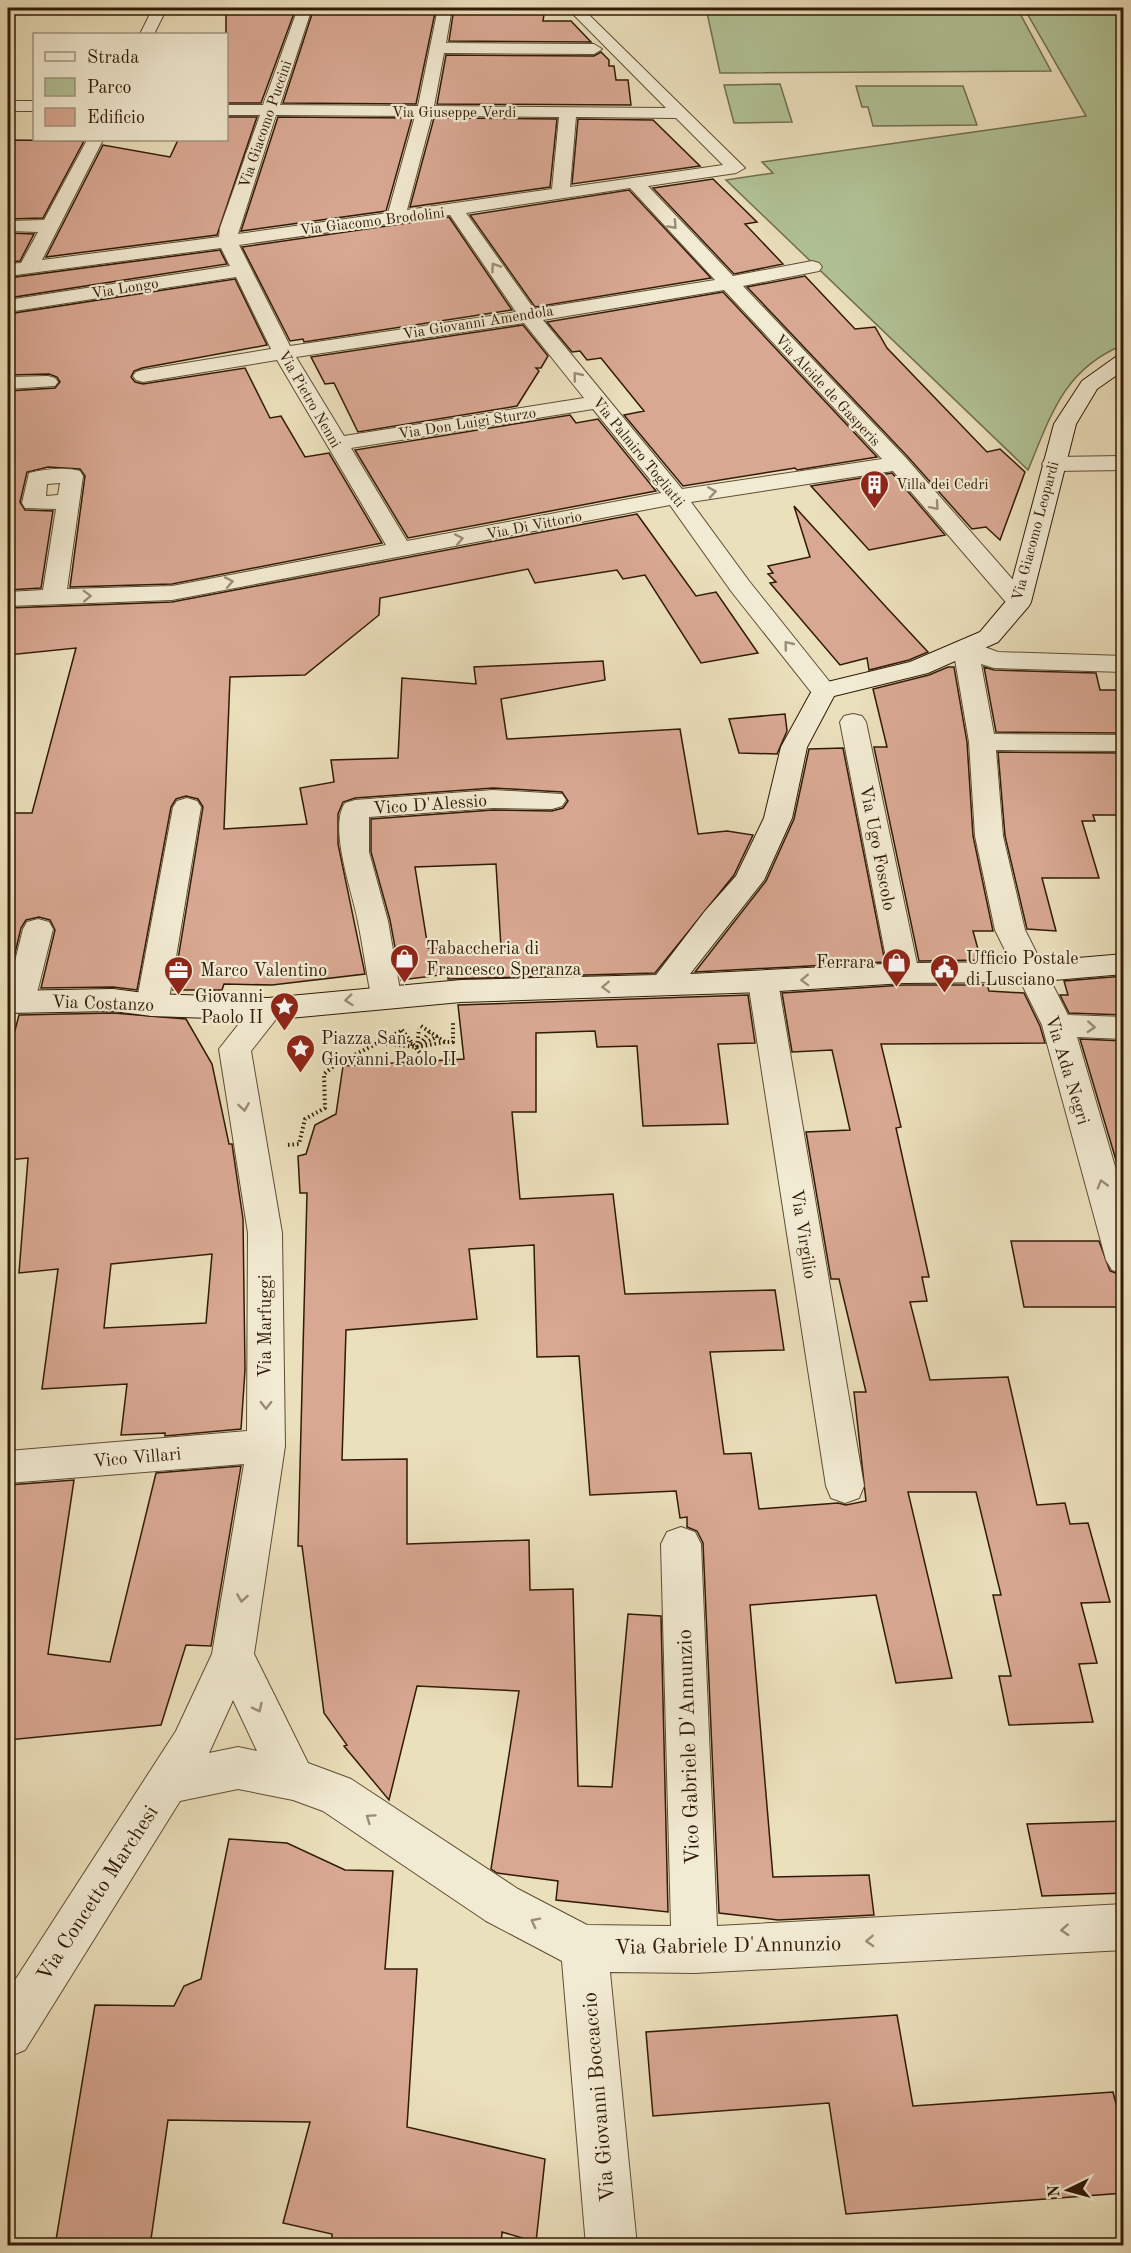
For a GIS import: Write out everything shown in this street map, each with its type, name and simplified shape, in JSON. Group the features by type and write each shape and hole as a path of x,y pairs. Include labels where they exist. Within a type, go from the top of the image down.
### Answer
{"street":[{"path":"148,33 160,8"},
{"name":"Via Giacomo Puccini","path":"228,242 229,228 305,8"},
{"path":"397,215 425,111 445,8"},
{"path":"574,8 681,113"},
{"path":"437,48 594,49"},
{"path":"8,106 33,106"},
{"name":"Via Giuseppe Verdi","path":"228,110 681,113"},
{"path":"560,194 568,112"},
{"name":"Via Giacomo Brodolini","path":"8,270 228,242 397,215 456,211 736,168 681,113"},
{"path":"28,268 94,141"},
{"name":"Via Alcide de Gasperis","path":"634,182 898,463 1019,602"},
{"name":"Via Palmiro Togliatti","path":"456,211 528,315 676,497 740,586 824,691"},
{"path":"8,226 50,226"},
{"name":"Via Pietro Nenni","path":"228,242 282,351 401,550"},
{"name":"Via Giovanni Amendola","path":"143,376 282,351 728,284 812,267"},
{"name":"Via Longo","path":"8,306 242,270"},
{"name":"Via Giacomo Leopardi","path":"824,691 919,668 989,637 1019,602 1065,424 1089,385 1124,360"},
{"path":"8,383 48,382"},
{"name":"Via Don Luigi Sturzo","path":"336,444 598,402"},
{"name":"Via Di Vittorio","path":"8,599 172,593 676,497 898,463"},
{"path":"1053,464 1124,463"},
{"path":"54,597 69,502"},
{"path":"966,648 994,660 1124,664"},
{"name":"Via Ada Negri","path":"966,648 982,742 989,836 1010,930 1058,1025 1124,1260"},
{"path":"665,986 715,918 749,880 778,818 794,747 824,691"},
{"name":"Via Ugo Foscolo","path":"853,722 904,973"},
{"path":"982,742 1124,743"},
{"name":"Vico D'Alessio","path":"386,996 373,921 355,852 355,809 493,799 552,800"},
{"path":"152,1005 187,807"},
{"path":"14,1002 38,929"},
{"name":"Via Costanzo","path":"14,1002 113,1000 152,1005 268,1009 386,996 461,991 665,986 904,973 1031,972 1124,964"},
{"name":"Via Virgilio","path":"763,982 845,1486"},
{"name":"Via Marfuggi","path":"166,1783 191,1745 233,1655 266,1446 265,1233 235,1049 268,1009"},
{"path":"1058,1025 1124,1028"},
{"name":"Vico Villari","path":"8,1467 266,1446"},
{"name":"Vico Gabriele D'Annunzio","path":"681,1544 695,1950"},
{"path":"233,1655 293,1779"},
{"name":"Via Gabriele D'Annunzio","path":"166,1783 238,1768 293,1779 336,1794 502,1905 584,1948 695,1950 1124,1927"},
{"name":"Via Concetto Marchesi","path":"8,2033 133,1839 166,1783"},
{"name":"Via Giovanni Boccaccio","path":"584,1948 612,2246"}],"path":[{"path":"283,1137 285,1146 299,1144 306,1119 326,1108 324,1074 335,1065 401,1030 421,1028 417,1047"},
{"path":"401,1030 420,1053"},
{"path":"417,1047 430,1031"},
{"path":"390,1035 417,1047"},
{"path":"417,1047 438,1035"},
{"path":"380,1043 417,1047 445,1042"}],"green space":[{"path":"706,8 1017,8 1051,71 720,73"},
{"path":"1024,8 1123,8 1123,345 1086,367 1073,381 1053,413 1028,470 726,180 773,173 762,162 1086,116"},
{"path":"780,84 792,122 734,123 724,85"},
{"path":"856,86 963,86 977,125 873,126 868,107 862,107"}],"building":[{"path":"226,8 296,8 261,103 228,103 228,33 226,33"},
{"path":"314,8 436,8 416,104 283,103"},
{"path":"454,8 545,8 543,21 571,21 591,42 449,41"},
{"path":"601,52 609,60 609,66 614,66 616,80 628,80 631,105 437,104 446,55 594,56"},
{"path":"228,117 257,117 217,235 46,257 103,145 170,157 178,141 228,141"},
{"path":"278,117 412,118 386,211 241,231"},
{"path":"434,118 557,119 550,187 410,207"},
{"path":"578,119 653,120 700,166 572,184"},
{"path":"8,140 84,141 43,218 8,219"},
{"path":"713,179 757,222 745,224 783,264 734,274 653,188"},
{"path":"629,190 711,278 535,307 470,215"},
{"path":"449,217 512,310 304,342 303,339 290,341 242,247"},
{"path":"8,233 34,234 20,261 8,262"},
{"path":"220,250 227,264 8,298 8,278"},
{"path":"805,276 855,329 875,327 887,348 987,452 1000,449 1025,472 1000,540 986,527 972,529 908,457 747,287"},
{"path":"235,279 267,345 142,368 134,371 131,377 135,382 143,384 245,368 270,418 281,416 305,457 329,453 382,543 172,584 70,587 85,476 80,469 48,467 27,472 20,502 25,510 53,511 41,588 8,590 8,391 55,388 60,382 57,377 49,374 8,375 8,314"},
{"path":"723,292 877,457 683,486 624,415 644,411 601,358 587,360 580,351 572,352 547,322"},
{"path":"523,325 548,356 541,368 536,368 539,371 517,406 358,432 334,383 325,384 311,357"},
{"path":"570,415 576,423 598,419 656,491 408,538 355,450"},
{"name":"Villa dei Cedri","path":"892,473 945,535 869,550 811,486"},
{"path":"794,506 928,652 909,660 869,670 867,658 840,665 770,583 776,582 768,574 773,573 768,566 810,557"},
{"path":"637,514 696,596 716,592 758,653 701,663 645,575 623,579 617,570 535,583 528,569 380,598 379,615 305,675 230,677 224,829 307,824 300,788 334,782 331,760 398,758 402,678 476,684 474,667 603,661 605,680 501,699 507,739 680,729 698,834 727,831 753,835 734,875 655,973 448,979 448,974 401,980 390,920 371,852 371,819 493,810 552,811 563,808 568,801 562,792 493,788 355,798 343,802 338,814 338,844 365,974 272,985 224,984 222,990 173,990 203,807 198,799 186,796 176,799 171,807 137,990 113,987 41,988 55,930 50,920 39,917 26,920 21,928 8,982 8,813 32,813 76,648 8,655 8,608 172,602","holes":["496,864 501,948 428,948 415,867"]},
{"path":"948,667 954,667 967,742 973,836 993,931 973,931 981,960 919,961 874,747 887,747 873,689 929,675"},
{"path":"984,667 994,670 1096,673 1100,690 1124,690 1124,733 996,732"},
{"path":"785,714 787,731 777,754 739,753 729,719"},
{"path":"843,748 885,962 695,972 766,881 794,819 809,749"},
{"path":"998,752 1124,753 1124,815 1093,815 1095,821 1082,821 1099,878 1042,878 1056,931 1027,929 1005,836"},
{"path":"1124,976 1124,1015 1069,1013 1060,995 1068,995 1064,981"},
{"path":"904,985 987,985 989,991 1024,993 1040,1026 1045,1043 881,1044 901,1127 896,1128 929,1277 922,1277 927,1301 910,1302 930,1380 1008,1377 1037,1505 1065,1503 1070,1524 1088,1523 1110,1602 1081,1603 1097,1663 1079,1664 1093,1722 1009,1725 999,1676 1011,1676 993,1595 1001,1595 976,1492 908,1492 952,1678 896,1683 876,1595 750,1605 773,1877 869,1875 874,1915 778,1920 719,1913 703,1543 697,1531 687,1527 687,1517 680,1518 676,1491 590,1495 579,1356 537,1357 534,1245 469,1249 477,1319 346,1330 342,1460 407,1459 407,1544 529,1540 530,1590 573,1589 578,1786 612,1787 628,1614 661,1616 668,1912 556,1900 558,1881 497,1873 491,1869 519,1691 417,1686 389,1800 344,1746 347,1745 324,1713 302,1546 298,1546 307,1193 300,1193 298,1156 306,1154 315,1125 336,1114 343,1066 464,1059 458,1005 748,995 755,1043 718,1044 728,1124 643,1126 637,1046 597,1047 595,1031 536,1033 536,1112 512,1112 520,1199 613,1194 625,1294 775,1290 784,1350 710,1352 724,1454 751,1453 759,1509 838,1503 846,1505 866,1501 854,1392 866,1392 839,1279 831,1279 806,1132 850,1130 832,1050 792,1052 782,993"},
{"path":"113,1013 186,1019 212,1064 229,1144 232,1144 243,1219 245,1370 241,1429 165,1436 165,1433 121,1435 127,1384 42,1389 58,1269 19,1273 28,1158 8,1160 8,1057 19,1015","holes":["212,1254 206,1323 104,1328 111,1264"]},
{"path":"1080,1039 1124,1041 1124,1187"},
{"path":"1011,1241 1099,1241 1110,1271 1124,1276 1124,1307 1024,1307"},
{"path":"241,1466 211,1646 186,1645 161,1725 8,1740 8,1485 74,1480 48,1654 110,1662 156,1473"},
{"path":"1124,1821 1124,1893 1042,1896 1027,1824"},
{"path":"229,1839 287,1843 345,1870 393,1871 385,1969 417,1969 407,2127 545,2159 536,2242 502,2232 501,2246 332,2246 332,2234 283,2223 310,2122 168,2120 150,2246 55,2246 95,2005 174,2006 184,1986 201,1979"},
{"path":"897,2015 913,2106 1113,2092 1124,2135 1124,2193 846,2214 829,2103 653,2116 646,2032"}],"place":[{"name":"Villa dei Cedri","path":"875,510"},
{"name":"Tabaccheria di Francesco Speranza","path":"405,984"},
{"name":"Ferrara","path":"896,988"},
{"name":"Ufficio Postale di Lusciano","path":"945,994"},
{"name":"Marco Valentino","path":"179,996"},
{"name":"Giovanni Paolo II","path":"284,1032"},
{"name":"Piazza San Giovanni Paolo II","path":"300,1074"}]}
